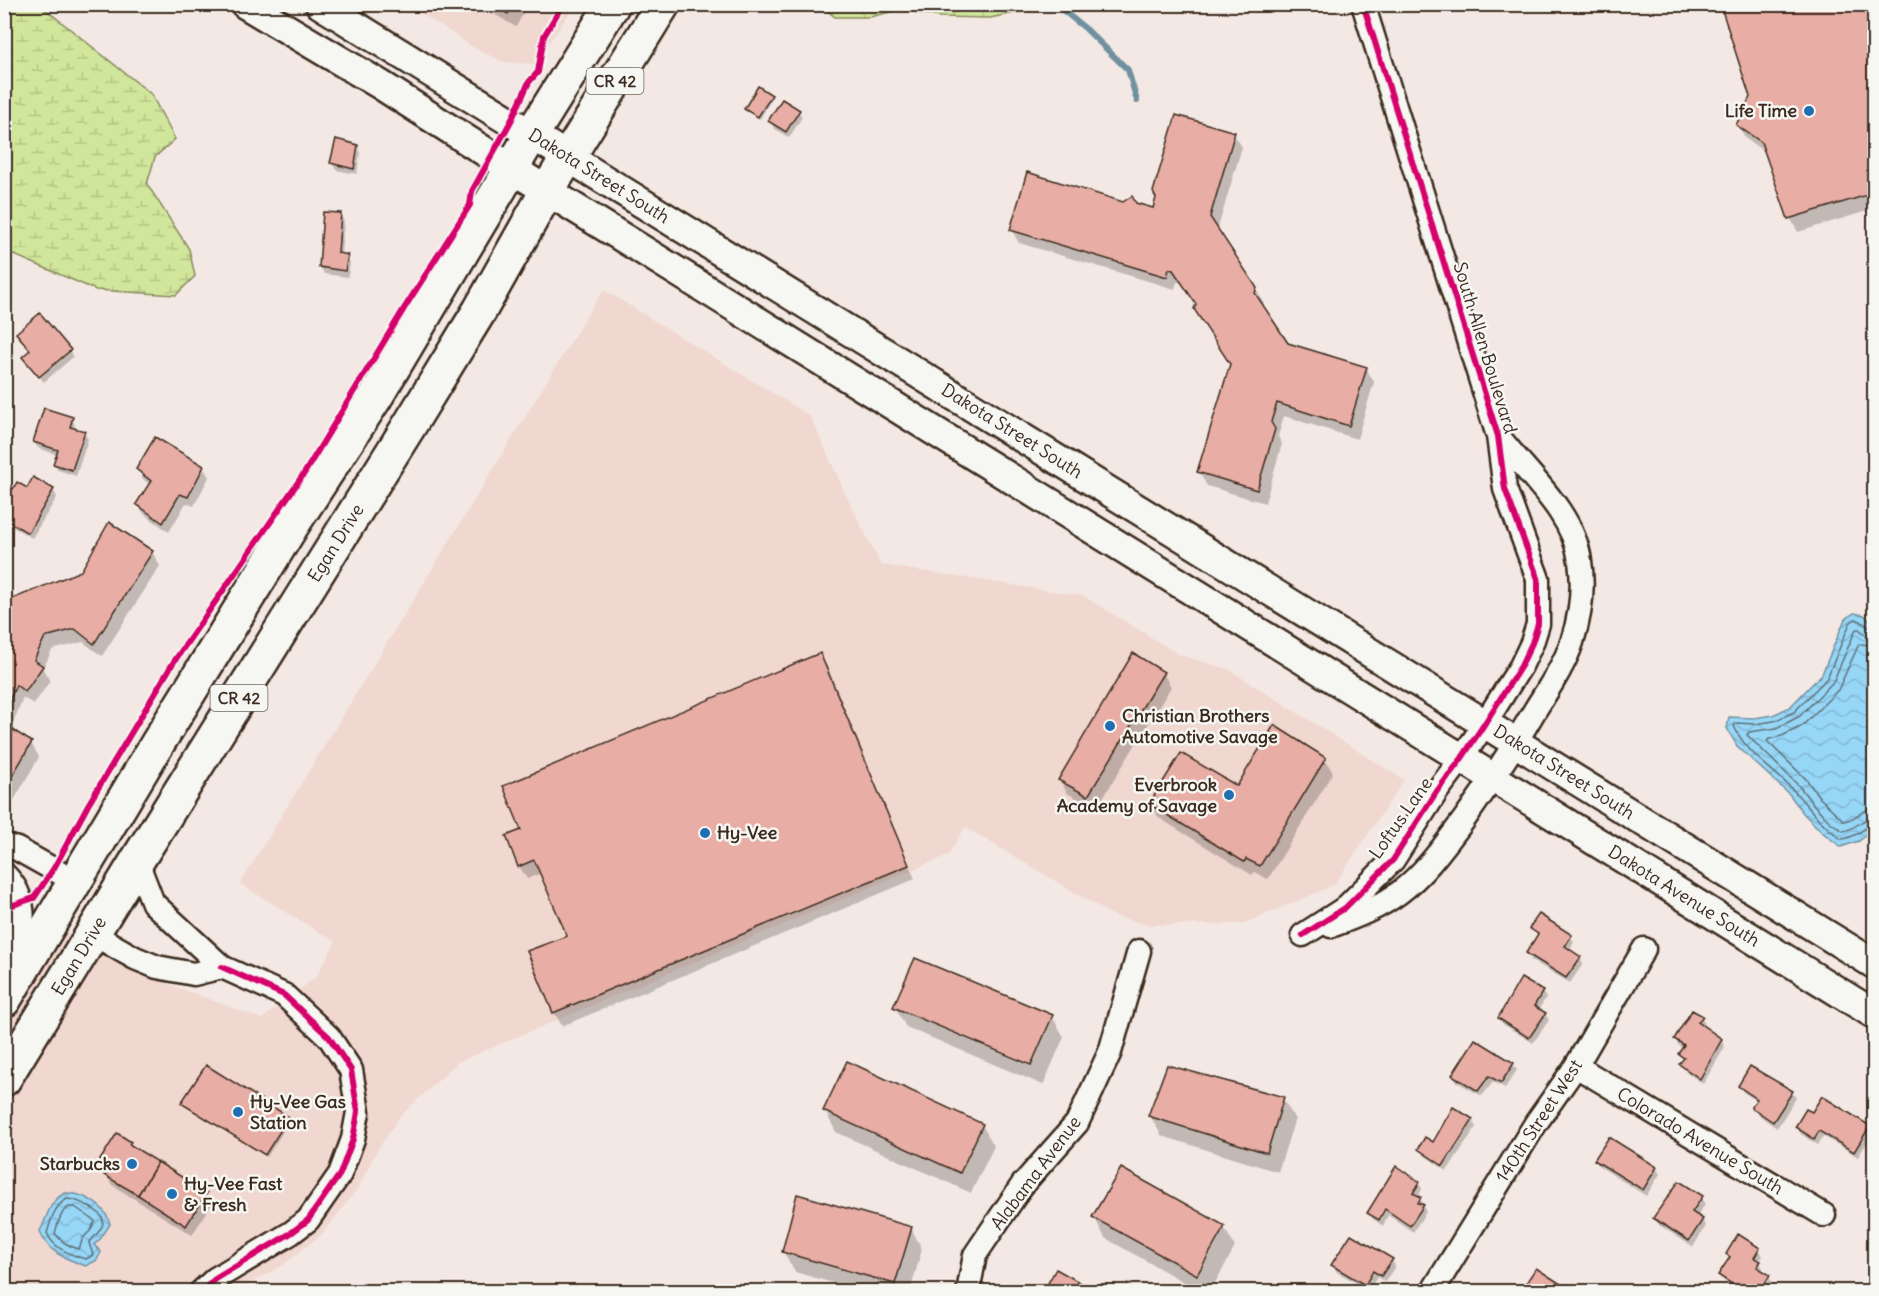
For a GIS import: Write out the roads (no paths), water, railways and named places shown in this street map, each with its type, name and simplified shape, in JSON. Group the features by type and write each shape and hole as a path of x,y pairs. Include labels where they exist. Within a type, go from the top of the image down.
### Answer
{"highway":[{"name":"CR 42","path":"9,993 146,764 285,537 375,398 532,134 613,4"},
{"name":"Egan Drive","path":"4,1079 140,856 415,417 480,310 547,191 663,4"},
{"path":"76,882 111,903"},
{"path":"58,913 93,934"}],"main road":[{"path":"245,4 381,86 1494,778"},
{"name":"Dakota Street South","path":"320,4 1875,964"},
{"name":"Dakota Avenue South","path":"1494,778 1875,1014"}],"street":[{"name":"South Allen Boulevard","path":"1363,4 1498,436 1505,489 1538,579 1538,624 1532,644 1521,666 1462,758"},
{"name":"South Allen Boulevard","path":"1494,778 1556,674 1571,643 1579,612 1580,560 1573,534 1553,500 1520,465 1498,436"},
{"name":"Loftus Lane","path":"1462,758 1437,791 1393,860 1345,908 1313,932 1368,913 1400,892 1429,864 1494,778"},
{"path":"4,845 16,849 76,882"},
{"path":"140,856 141,872 153,903 222,967 284,995 328,1036 351,1070 358,1112 353,1139 340,1174 309,1220 215,1279 201,1292"},
{"path":"4,874 19,895 24,913 9,993"},
{"path":"93,934 135,958 157,967 194,974 222,967"},
{"name":"140th Street West","path":"1432,1292 1536,1123 1576,1066 1644,950"},
{"name":"Alabama Avenue","path":"968,1292 975,1255 1023,1184 1077,1123 1110,1052 1139,951"},
{"name":"Colorado Avenue South","path":"1576,1066 1824,1215"}],"water":[{"path":"1854,613 1864,615 1874,625 1874,828 1859,841 1841,847 1822,832 1803,813 1790,795 1737,746 1727,728 1729,717 1754,718 1773,715 1790,707 1822,674 1845,619"},
{"path":"65,1193 79,1195 93,1201 108,1217 110,1224 94,1245 101,1252 97,1260 86,1266 52,1249 40,1231 52,1205"}],"waterway":[{"path":"1055,4 1086,29 1128,70 1137,101"}],"place":[{"name":"Life Time","path":"1809,111"},
{"name":"Christian Brothers Automotive Savage","path":"1110,726"},
{"name":"Everbrook Academy of Savage","path":"1229,795"},
{"name":"Hy-Vee","path":"705,833"},
{"name":"Hy-Vee Gas Station","path":"238,1112"},
{"name":"Starbucks","path":"132,1164"},
{"name":"Hy-Vee Fast & Fresh","path":"172,1194"}]}
